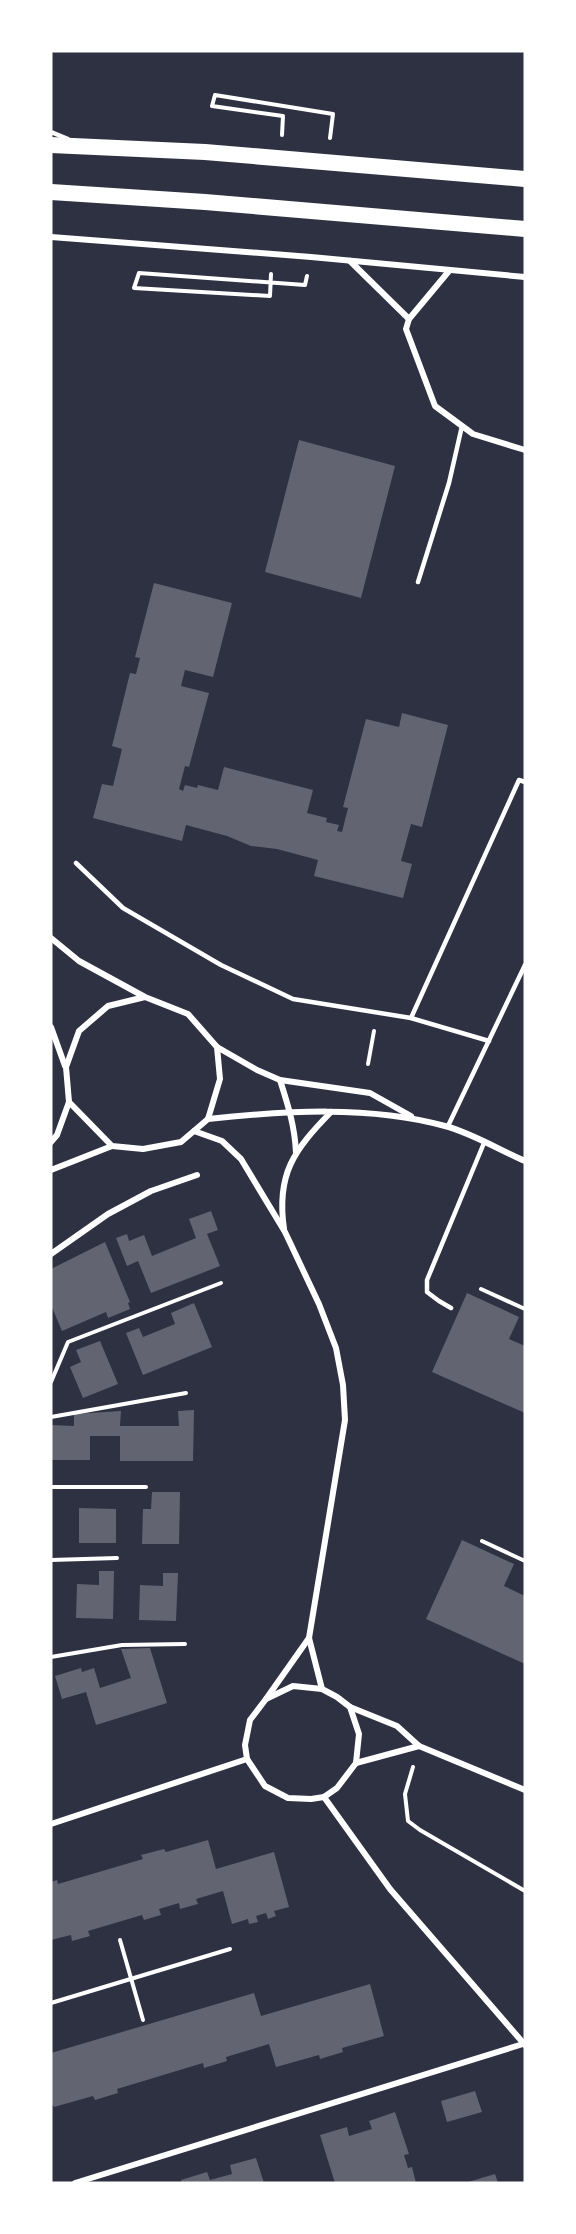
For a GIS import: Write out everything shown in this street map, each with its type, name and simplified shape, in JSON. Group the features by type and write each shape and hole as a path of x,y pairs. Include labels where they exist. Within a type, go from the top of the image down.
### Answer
{"highway":[{"path":"51,145 205,152 525,179"},
{"path":"51,192 205,202 525,229"}],"street":[{"path":"51,237 311,257 525,277"},
{"path":"351,261 409,319"},
{"path":"448,271 409,319 406,329 435,406 473,434 525,450"},
{"path":"51,938 79,961 145,997 188,1014 217,1047 257,1071 280,1080 370,1093 415,1119"},
{"path":"66,1067 79,1031 108,1005 145,997"},
{"path":"51,1027 66,1067 69,1102 57,1135 51,1142"},
{"path":"51,1170 112,1146 143,1149 181,1142 208,1119 220,1079 217,1047"},
{"path":"280,1080 291,1112 296,1154"},
{"path":"69,1102 112,1146"},
{"path":"208,1119 291,1112 331,1112 415,1119 448,1126 525,1161"},
{"path":"285,1232 282,1212 284,1176 306,1139 331,1112"},
{"path":"194,1131 222,1141 241,1159 285,1232 319,1304 336,1348 343,1385 345,1420 309,1638 322,1689"},
{"path":"51,1254 108,1214 151,1191 197,1175"},
{"path":"309,1638 250,1720 245,1745 247,1759 265,1786 288,1798 311,1799 324,1797 337,1788 356,1763 359,1734 350,1707"},
{"path":"266,1699 293,1686 322,1689 350,1707 397,1726 419,1746 525,1790"},
{"path":"356,1763 419,1746"},
{"path":"51,1824 247,1759"},
{"path":"75,2183 524,2045 390,1889 324,1797"}],"lane":[{"path":"51,132 82,145"},
{"path":"418,582 448,483 462,426"},
{"path":"411,1018 519,780 525,782"},
{"path":"76,863 123,908 221,965 293,999 411,1018 489,1041"},
{"path":"448,1126 525,965"},
{"path":"451,1308 427,1292 427,1280 484,1143"}],"path":[{"path":"283,117 212,106 215,95 333,114 327,163"},
{"path":"270,296 134,288 139,273 305,285 311,257"},
{"path":"368,1064 369,1054"},
{"path":"51,1382 68,1342 221,1283"},
{"path":"481,1289 525,1309"},
{"path":"51,1417 186,1393"},
{"path":"51,1486 146,1487"},
{"path":"483,1541 525,1560"},
{"path":"51,1560 117,1558"},
{"path":"51,1658 122,1645 185,1644"},
{"path":"419,1746 405,1794 408,1821 525,1891"},
{"path":"120,1940 143,2020"},
{"path":"51,2003 230,1949"}],"building":[{"path":"299,440 395,466 361,598 265,572"},
{"path":"154,583 232,603 213,677 185,670 181,686 209,693 189,767 185,766 179,789 183,791 185,785 197,788 198,785 218,790 224,767 313,790 307,813 327,818 326,822 339,825 337,831 342,832 348,808 343,807 366,719 399,727 402,713 448,725 422,827 411,824 401,861 412,864 403,898 314,876 318,860 277,849 251,846 227,836 186,825 182,841 93,818 102,784 113,786 122,749 112,746 130,673 136,674 140,658 135,657"},
{"path":"211,1211 218,1230 207,1234 220,1266 151,1293 138,1261 127,1266 116,1238 127,1234 129,1241 144,1235 152,1256 196,1238 189,1219"},
{"path":"105,1242 130,1302 128,1303 130,1309 108,1318 106,1312 62,1331 51,1305 51,1269"},
{"path":"467,1293 519,1317 509,1339 525,1346 525,1413 432,1372"},
{"path":"194,1303 212,1347 143,1375 126,1333 139,1328 143,1337 175,1324 171,1313"},
{"path":"100,1341 118,1384 83,1398 70,1367 81,1362 76,1350"},
{"path":"194,1410 193,1461 120,1461 120,1436 90,1436 90,1460 51,1460 51,1425 74,1426 74,1414 121,1411 120,1426 179,1426 178,1411"},
{"path":"152,1492 180,1492 179,1544 142,1544 143,1509 151,1509"},
{"path":"79,1508 116,1509 116,1543 79,1543"},
{"path":"462,1540 514,1564 504,1586 525,1596 525,1664 426,1619"},
{"path":"99,1571 114,1571 113,1619 76,1618 77,1584 99,1585"},
{"path":"163,1573 178,1573 176,1621 139,1620 140,1585 163,1586"},
{"path":"150,1648 167,1703 96,1725 86,1692 62,1699 55,1676 81,1668 82,1672 94,1668 100,1688 131,1678 121,1649"},
{"path":"208,1840 216,1869 274,1852 289,1907 274,1911 276,1916 268,1919 266,1913 256,1916 258,1922 249,1924 248,1919 232,1924 223,1891 196,1899 198,1904 180,1909 179,1903 159,1909 161,1915 144,1920 142,1915 88,1931 90,1936 72,1941 71,1935 51,1940 51,1882 57,1880 58,1884 143,1859 141,1855 164,1849 166,1852"},
{"path":"370,1984 384,2036 342,2048 343,2052 320,2059 319,2055 276,2067 269,2044 226,2057 227,2061 204,2068 203,2063 117,2089 118,2093 95,2100 93,2096 54,2107 51,2103 51,2053 254,1993 261,2016"},
{"path":"475,2091 482,2112 447,2122 441,2101"},
{"path":"395,2112 409,2154 404,2155 408,2168 412,2167 416,2183 335,2183 320,2135 347,2127 349,2136 372,2129 369,2121"},
{"path":"256,2158 264,2183 182,2183 181,2180 207,2172 210,2180 232,2174 230,2165"},
{"path":"495,2174 498,2183 468,2183 468,2182"}]}
